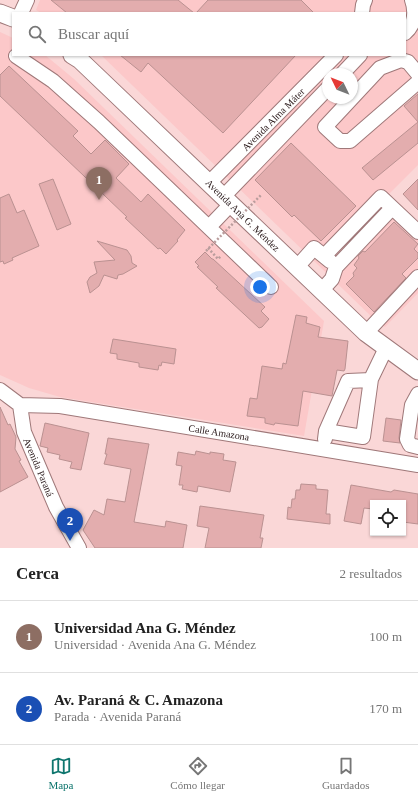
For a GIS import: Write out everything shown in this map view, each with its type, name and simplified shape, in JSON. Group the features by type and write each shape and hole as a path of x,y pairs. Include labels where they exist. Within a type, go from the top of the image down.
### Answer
{"main road":[{"path":"0,13 12,18"},
{"name":"Avenida Ana G. Méndez","path":"74,56 80,60 366,333 418,371"}],"street":[{"path":"21,12 27,0"},
{"path":"362,12 365,0"},
{"path":"406,32 416,16 412,0"},
{"path":"16,56 53,81 99,122 271,287"},
{"name":"Avenida Alma Máter","path":"209,183 335,56"},
{"path":"348,68 359,56"},
{"path":"418,74 413,57 380,68 325,127 340,141 350,141 418,82"},
{"name":"Avenida Alma Máter","path":"209,227 227,201 322,95"},
{"path":"324,256 380,197 418,232"},
{"path":"322,290 332,279 336,267 392,208"},
{"path":"297,267 314,248 336,267"},
{"path":"366,333 418,277"},
{"path":"326,431 363,437 371,380 386,348"},
{"path":"323,449 326,431 348,381 371,380"},
{"path":"0,390 20,405"},
{"path":"417,397 412,406 407,439 410,445 418,447"},
{"name":"Calle Amazona","path":"20,405 60,406 418,465"},
{"name":"Avenida Paraná","path":"20,405 24,432 56,507 79,548"}],"path":[{"path":"208,249 262,194"}],"shaded area":[{"path":"40,0 418,0 418,165 389,194 418,223 418,293 385,327 376,321 102,56 406,56 406,12 39,12 36,10"},
{"path":"0,32 12,38 12,56 46,56 74,79 324,321 304,436 60,397 29,388 0,375"}],"building":[{"path":"51,0 178,0 193,12 66,12"},
{"path":"208,0 301,0 313,12 197,12"},
{"path":"121,56 295,56 223,133 148,63 141,72"},
{"path":"9,66 78,131 73,136 91,154 105,140 129,164 116,178 141,202 148,194 185,230 177,240 178,241 166,254 160,248 158,249 125,218 127,217 0,96 0,75"},
{"path":"418,94 418,122 404,106"},
{"path":"418,122 418,143 373,180 362,168"},
{"path":"291,143 356,206 321,241 294,215 292,217 255,180"},
{"path":"53,179 71,224 57,230 39,184"},
{"path":"418,179 418,210 403,194"},
{"path":"9,194 17,213 24,210 39,246 12,258 13,260 4,264 3,261 0,262 0,198"},
{"path":"394,222 418,244 414,249 418,253 418,258 402,274 406,278 374,312 346,284 354,276 353,273 357,268 354,265 359,258 358,256 363,251 365,252"},
{"path":"97,241 127,250 131,256 132,263 137,266 123,274 118,275 117,279 104,275 99,286 90,293 87,282 90,277 97,273 94,262 115,260"},
{"path":"205,252 265,307 261,311 269,319 262,327 259,328 216,288 218,287 197,267 199,266 195,262"},
{"path":"296,315 307,317 306,323 320,327 318,337 348,341 345,369 344,371 337,370 332,396 303,391 298,426 265,423 265,418 247,416 250,398 257,399 262,366 282,369 283,363 286,364"},
{"path":"113,339 176,349 174,364 162,362 161,366 159,365 158,370 139,367 139,363 117,359 117,354 110,353"},
{"path":"0,407 8,425 10,424 16,437 15,449 21,460 19,461 28,477 0,492"},
{"path":"386,418 401,420 399,438 400,443 383,441"},
{"path":"45,423 89,433 81,470 70,468 72,462 59,459 60,455 47,452 48,448 40,446"},
{"path":"108,438 149,444 134,522 165,527 166,521 187,525 183,548 95,548 83,530 94,510 104,515 107,499 125,502 131,469 104,464 107,454 105,454"},
{"path":"196,451 210,454 210,452 224,454 223,460 236,462 230,492 198,486 197,492 182,489 183,485 179,485 182,466 176,465 178,452 195,455"},
{"path":"301,484 316,485 316,489 328,490 326,514 330,514 330,524 287,519 288,507 291,508 292,499 295,499 296,490 300,490"},
{"path":"351,485 391,492 394,490 418,494 418,524 406,522 406,500 370,500 370,509 364,508 361,524 344,521"},
{"path":"200,506 264,515 260,538 263,538 261,548 205,548 209,528 197,526"}],"place":[{"name":"Universidad Ana G. Méndez","path":"99,200"},
{"name":"Av. Paraná & C. Amazona","path":"70,541"}]}
